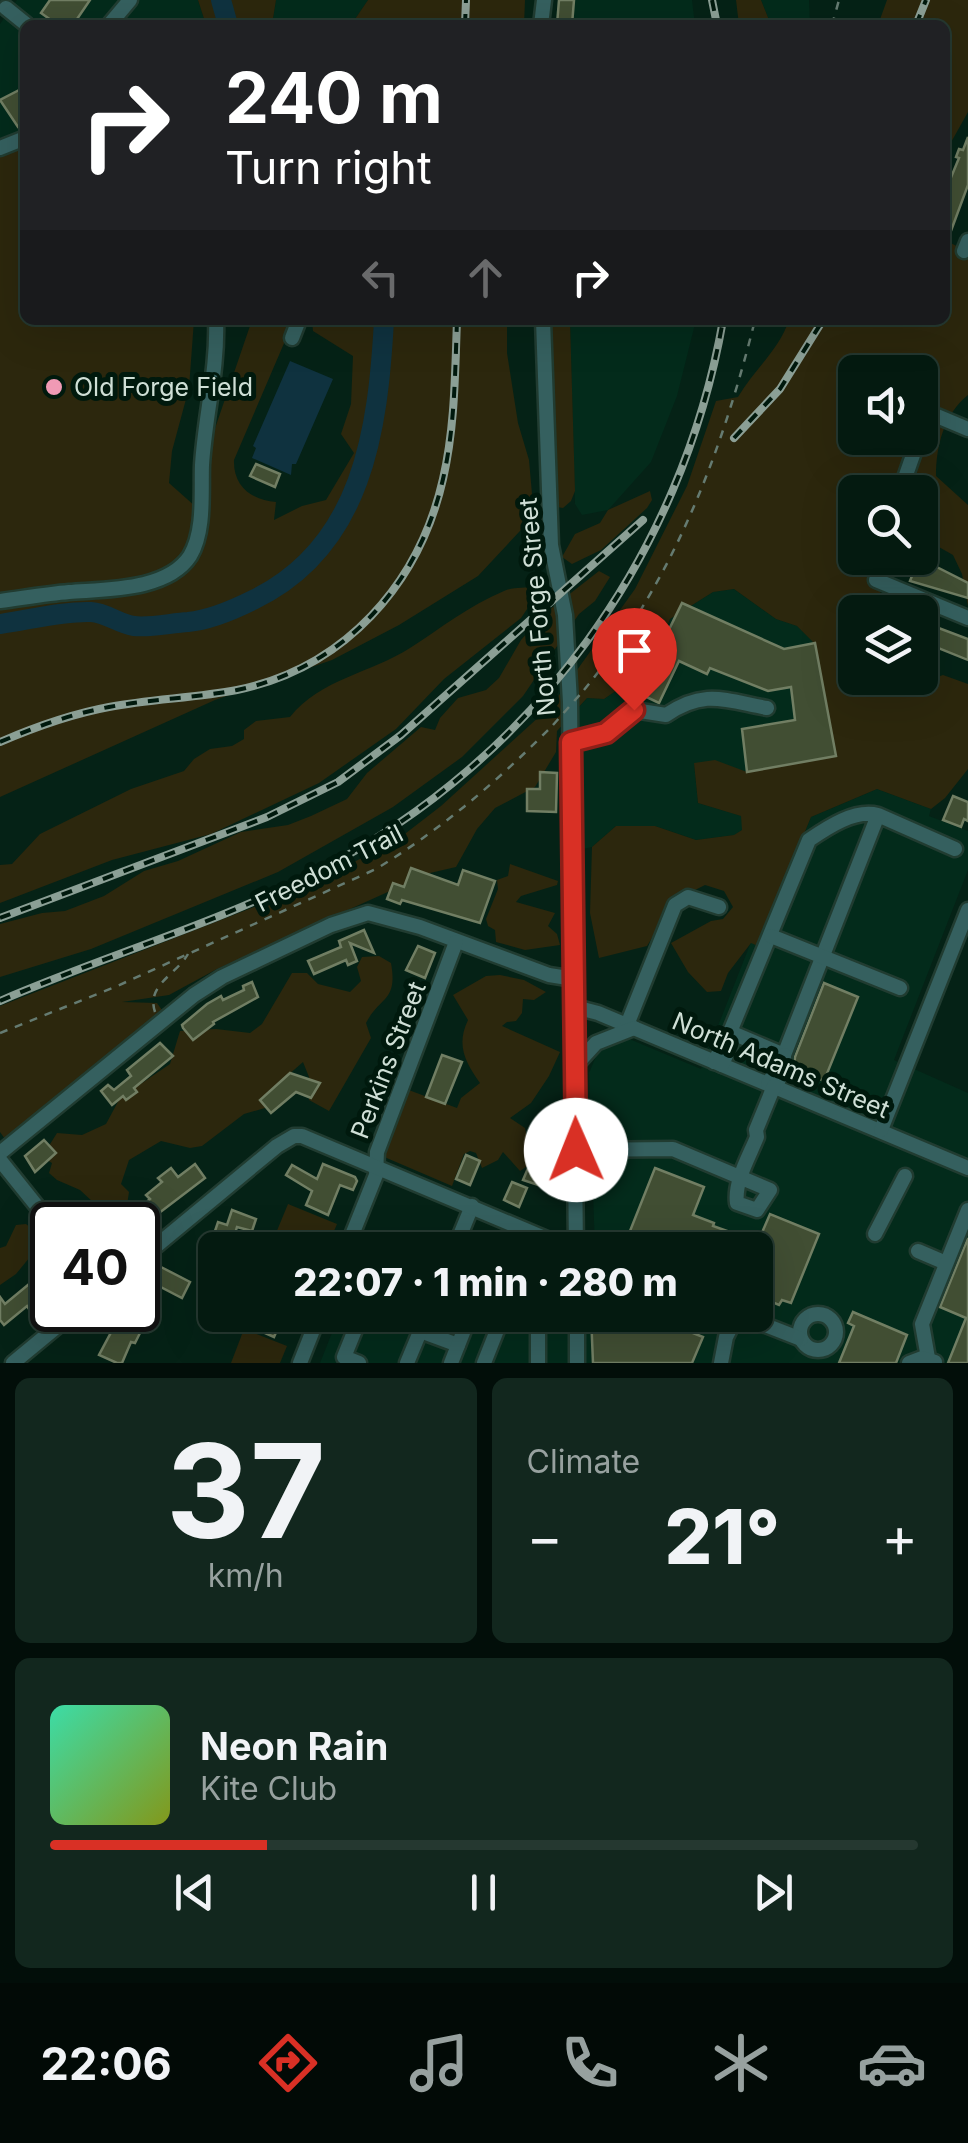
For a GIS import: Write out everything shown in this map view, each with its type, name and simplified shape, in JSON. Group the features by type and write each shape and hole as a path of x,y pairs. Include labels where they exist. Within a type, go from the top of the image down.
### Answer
{"street":[{"path":"113,20 130,0"},
{"path":"0,601 128,588 162,578 190,556 202,512 202,466 217,355 216,325"},
{"path":"292,338 297,325"},
{"name":"North Forge Street","path":"543,325 552,545 568,643 575,1007 574,1232"},
{"path":"938,416 968,428"},
{"path":"876,580 968,618"},
{"path":"571,742 606,733 634,710 666,715 688,700 715,698 766,708"},
{"path":"718,1063 731,1043 730,1032 809,840 831,825 868,812 955,849"},
{"path":"576,1150 673,1149 741,1178 770,1190 757,1210 743,1207 736,1196 741,1178 763,1131 784,1054 878,815"},
{"path":"575,1066 596,1042 630,1026 675,905 688,897 719,907"},
{"path":"882,1130 968,910"},
{"path":"34,1202 0,1157 161,1020 222,977 357,915 386,916 548,975 574,980"},
{"path":"770,936 900,988"},
{"name":"Perkins Street","path":"353,1232 376,1175 377,1152 456,942"},
{"name":"North Adams Street","path":"575,1007 630,1026 968,1168"},
{"path":"730,1032 784,1054"},
{"path":"160,1242 294,1136 312,1139 532,1232"},
{"path":"875,1234 905,1176"},
{"path":"461,1232 472,1206"},
{"path":"909,1363 932,1361 922,1324 968,1210"},
{"path":"918,1251 946,1263"},
{"path":"773,1328 801,1338"},
{"path":"14,1363 51,1332"},
{"path":"300,1363 313,1332"},
{"path":"354,1332 344,1357 360,1363"},
{"path":"407,1363 420,1332"},
{"path":"423,1332 458,1345"},
{"path":"451,1363 463,1332"},
{"path":"484,1363 496,1332"},
{"path":"538,1332 538,1363"},
{"path":"576,1332 577,1363"},
{"path":"721,1363 729,1332"}],"path":[{"name":"Freedom Trail","path":"0,1033 115,987 376,870 417,844 500,779 584,690 624,639 674,556 706,479 754,325"},
{"path":"161,1020 153,1009 155,990 188,953"}],"shaded area":[{"path":"17,0 198,0 204,20 20,20 20,143 0,154 0,24"},
{"path":"198,0 276,0 273,20 204,20"},
{"path":"276,0 368,0 354,20 273,20"},
{"path":"368,0 525,0 524,20 354,20"},
{"path":"558,0 692,0 694,20 556,20"},
{"path":"736,0 761,0 769,20 738,20"},
{"path":"761,0 809,0 810,20 769,20"},
{"path":"887,0 968,0 968,112 950,144 950,20 880,20"},
{"path":"20,145 20,325 194,325 189,388 172,451 169,483 196,507 210,443 250,325 292,325 234,460 234,469 245,490 276,502 274,520 302,506 326,500 354,453 341,434 351,404 353,356 313,331 312,325 507,325 507,353 518,423 529,460 534,516 478,576 399,625 332,660 215,700 0,797 0,154"},
{"path":"950,243 968,252 968,395 953,411 938,453 938,355 838,355 838,455 938,455 936,475 838,475 838,575 884,575 879,589 882,595 838,595 838,695 938,695 938,677 943,675 968,684 968,769 945,798 931,809 877,789 811,817 758,946 751,943 728,973 721,991 707,992 688,972 671,943 711,921 723,919 733,907 724,891 705,885 675,900 647,946 599,958 590,913 592,847 616,826 655,826 696,840 734,835 742,830 741,816 698,803 694,763 715,760 747,772 835,755 814,643 797,626 776,619 734,589 713,592 670,619 652,661 639,675 604,699 587,698 557,731 556,752 535,787 495,808 477,829 456,867 430,873 217,969 169,995 122,1002 157,1003 164,1013 5,1139 0,1132 0,1006 303,888 397,840 441,806 552,705 635,589 687,486 716,401 738,397 787,325 950,325"},
{"path":"547,325 570,325 575,491 563,508 553,500"},
{"path":"570,325 695,325 677,396 651,462 608,510 582,515 575,504"},
{"path":"938,478 968,505 968,606 962,574 953,555 938,546"},
{"path":"650,491 652,500 647,508 601,550 572,564 562,557 575,534 600,523 608,510"},
{"path":"599,571 610,577 595,601 579,614 523,696 462,757 393,807 278,872 91,949 0,977 0,924 65,911 104,896 144,871 178,861 241,832 288,825 347,799 367,773 421,727 435,730 458,698 486,690 499,678 521,640 544,614"},
{"path":"534,587 538,593 521,618 444,679 396,729 319,783 211,834 112,860 0,903 0,865 12,864 40,834 131,789 184,771 210,749 232,746 244,739 244,730 256,721 290,717 316,694 395,657 491,597 511,589"},
{"path":"734,589 776,619 797,626 815,643 836,755 747,772 694,763 698,803 742,816 742,830 735,835 696,840 655,826 616,826 592,847 583,849 578,708 587,698 604,699 639,675 652,661 670,619 713,592"},
{"path":"877,789 931,809 929,816 968,831 968,870 894,1060 968,1093 968,1363 320,1363 332,1332 773,1332 773,1232 594,1232 589,1073 597,1054 609,1044 627,1038 701,1069 751,942 758,946 811,817"},
{"path":"510,864 558,881 557,885 521,896 516,902 555,913 548,926 557,934 560,945 525,950 496,942 495,930 486,919 498,889 497,880 508,876"},
{"path":"379,956 391,963 392,985 366,1023 371,1038 329,1111 309,1100 309,1077 303,1062 287,1076 280,1094 265,1108 244,1114 202,1146 190,1148 161,1141 129,1160 121,1184 129,1192 127,1202 93,1202 49,1173 52,1163 42,1157 57,1133 82,1135 106,1124 120,1098 170,1064 180,1031 216,1029 250,1033 262,1024 292,973 307,973 318,984 350,992 361,981 357,967 362,957"},
{"path":"486,976 524,980 546,992 534,1000 523,999 522,1013 516,1021 502,1026 560,1052 531,1103 510,1118 525,1128 529,1165 520,1171 503,1152 498,1160 482,1168 476,1153 470,1151 464,1154 452,1186 382,1156 406,1089 457,1108 461,1098 480,1083 464,1053 468,1020 453,995"},
{"path":"288,1204 337,1224 334,1232 276,1232"},
{"path":"16,1225 30,1227 30,1257 0,1285 0,1248 6,1246"},
{"path":"243,1332 287,1346 280,1363 231,1363"}],"water":[{"path":"290,361 333,379 296,464 292,464 291,475 252,458 256,448 253,446"}],"building":[{"path":"50,0 90,0 76,20 51,20 41,13"},
{"path":"559,0 574,0 572,20 557,20"},
{"path":"20,90 20,126 18,127 0,100"},
{"path":"968,137 968,185 950,234 950,180 959,149 963,150"},
{"path":"256,464 280,474 275,487 250,476"},
{"path":"938,568 968,583 968,598 910,581 912,575 938,575"},
{"path":"682,603 784,649 815,643 836,756 747,772 742,729 795,720 791,687 768,691 710,668 707,674 679,661 659,703 638,693"},
{"path":"938,628 968,639 968,660 938,648"},
{"path":"540,772 557,773 556,812 527,811 527,789 540,789"},
{"path":"953,796 968,802 968,821 964,819 961,827 943,820"},
{"path":"411,868 458,885 463,870 495,881 480,923 387,899 393,883 404,887"},
{"path":"364,930 374,953 350,943 357,961 348,965 346,960 314,974 308,961 341,947 339,941"},
{"path":"418,946 435,953 425,978 406,970"},
{"path":"252,982 258,997 213,1022 193,1040 183,1028 207,1004 244,990 243,986"},
{"path":"824,983 858,997 824,1081 794,1069 795,1057"},
{"path":"160,1043 173,1056 134,1088 137,1092 112,1105 101,1091 108,1085 114,1090 131,1076 127,1070"},
{"path":"442,1055 462,1062 445,1104 426,1097"},
{"path":"290,1073 320,1083 311,1098 296,1092 271,1113 260,1100"},
{"path":"44,1140 56,1153 35,1172 25,1156"},
{"path":"466,1155 480,1161 470,1185 456,1179"},
{"path":"195,1164 205,1178 160,1212 160,1202 147,1202 150,1199 146,1195 162,1182 158,1178 171,1168 178,1177"},
{"path":"323,1164 357,1181 353,1190 340,1185 328,1215 306,1205 312,1191 286,1175 292,1165 317,1179"},
{"path":"529,1166 552,1176 547,1188 523,1180"},
{"path":"655,1168 704,1187 693,1215 730,1232 630,1232"},
{"path":"512,1182 527,1188 519,1207 504,1200"},
{"path":"232,1210 256,1219 252,1231 237,1227 235,1232 215,1232 218,1222 227,1225"},
{"path":"770,1214 819,1234 791,1303 782,1300 779,1305 773,1302 773,1232 762,1232"},
{"path":"968,1238 968,1363 948,1363 966,1318 940,1307"},
{"path":"160,1269 190,1282 182,1298 160,1287"},
{"path":"30,1283 30,1310 27,1306 4,1325 0,1320 0,1297 5,1304"},
{"path":"853,1312 907,1335 896,1363 839,1363 854,1326 848,1323"},
{"path":"111,1332 140,1332 135,1343 131,1342 122,1363 99,1355"},
{"path":"592,1332 690,1332 703,1337 692,1363 593,1363"}],"waterway":[{"path":"221,0 227,20"},
{"path":"0,624 80,612 97,613 134,626 196,621 245,604 290,577 319,549 341,517 357,481 376,403 384,325"}],"railway":[{"path":"465,20 466,0"},
{"path":"712,0 716,20"},
{"path":"918,20 926,0"},
{"path":"0,742 95,710 237,690 276,679 343,642 395,587 432,518 447,459 457,325"},
{"path":"0,1001 203,922 322,869 398,824 468,770 531,709 587,642 634,568 673,490 703,407 722,325"},
{"path":"734,438 780,389 820,325"},
{"path":"0,918 267,817 338,782 401,735 643,520"}],"place":[{"name":"Old Forge Field","path":"54,387"}],"route":[{"path":"576,1150 571,742 606,733 634,710"}]}
